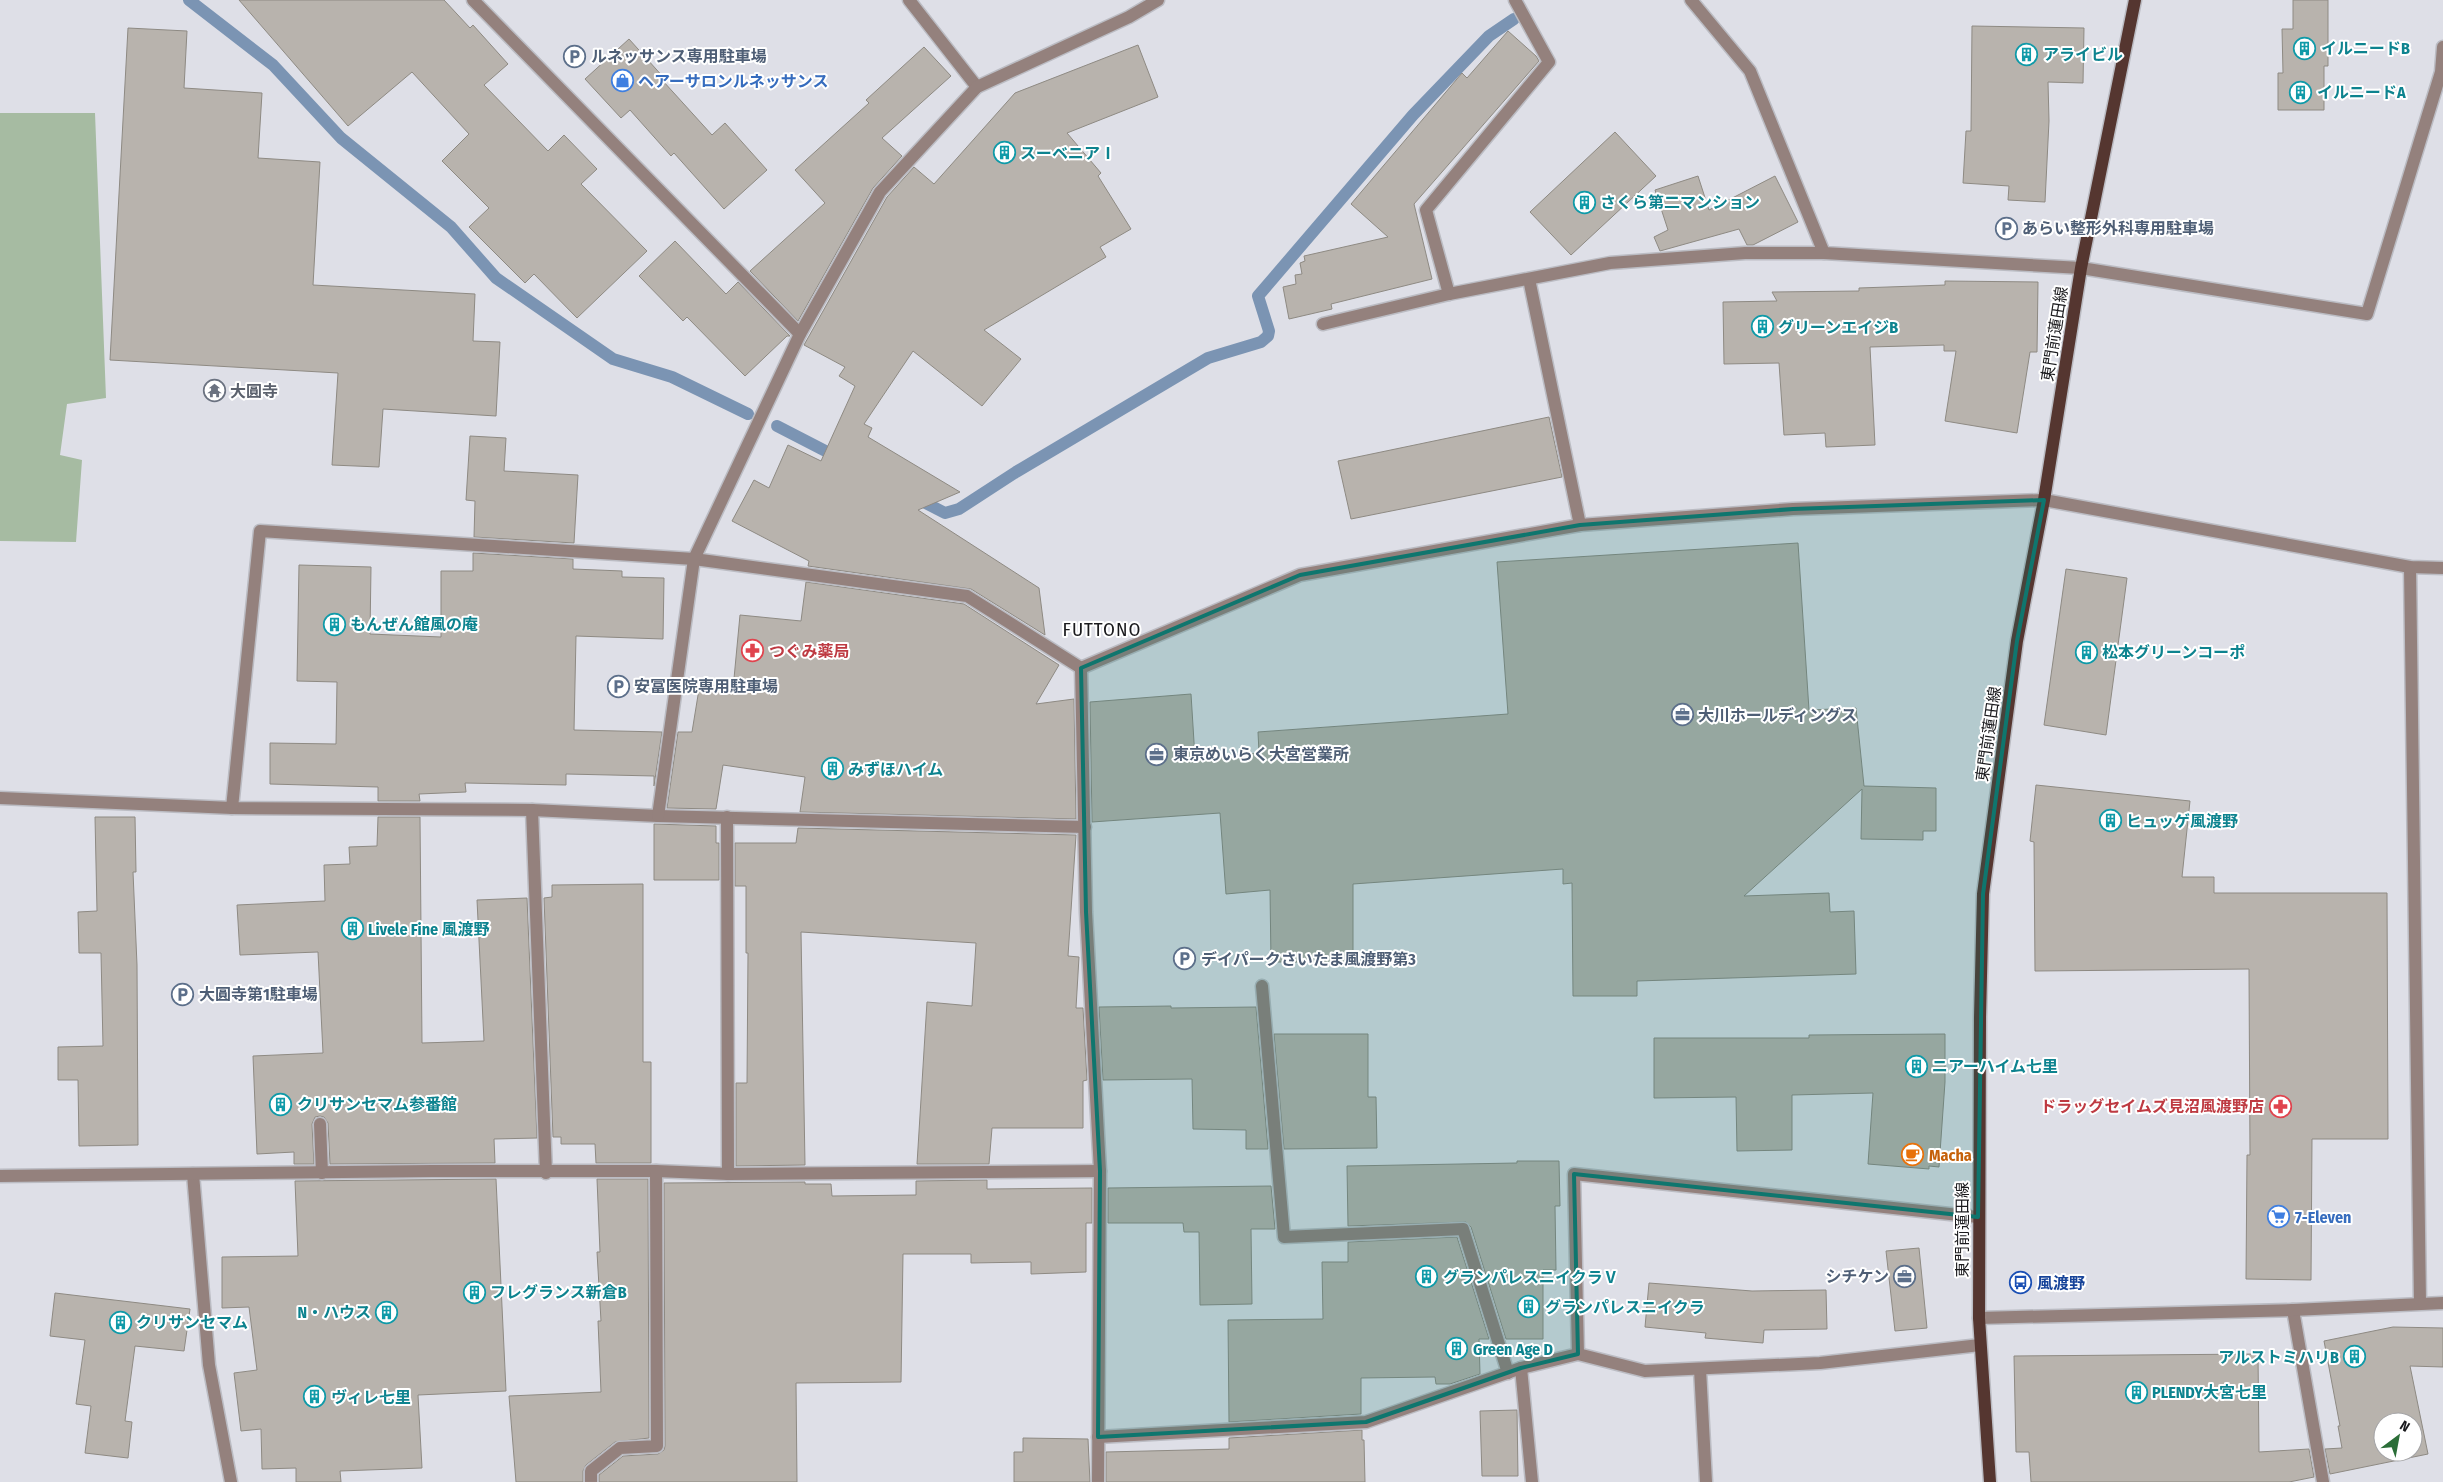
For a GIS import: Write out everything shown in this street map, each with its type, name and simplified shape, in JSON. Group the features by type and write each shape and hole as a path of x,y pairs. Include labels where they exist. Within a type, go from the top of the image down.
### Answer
{"main road":[{"name":"東門前蓮田線","path":"1990,1482 1979,1318 1980,1017 1984,894 2017,641 2044,500 2081,268 2135,0"}],"street":[{"path":"473,0 800,334"},
{"path":"909,0 977,87"},
{"path":"658,816 694,559 800,334 880,192 977,87 1129,17 1158,0"},
{"path":"1449,294 1426,210 1549,62 1515,0"},
{"path":"1692,0 1750,71 1824,254"},
{"path":"1323,324 1449,294 1610,263 1745,253 1824,254 2081,268 2368,314 2441,72 2443,47"},
{"path":"1528,279 1580,525"},
{"path":"1080,668 1300,576 1580,525 1793,509 2044,500 2410,567 2443,568"},
{"path":"232,808 260,531 694,559 967,596 1080,668"},
{"path":"2410,567 2420,1303"},
{"path":"1080,668 1086,912 1100,1170 1098,1482"},
{"path":"0,798 232,808 532,810 658,816 1085,827"},
{"path":"532,810 546,1172"},
{"path":"727,817 728,1174"},
{"path":"1262,986 1284,1237 1463,1229 1508,1373"},
{"path":"320,1124 322,1173"},
{"path":"0,1176 656,1171 728,1174 1100,1170"},
{"path":"591,1482 591,1471 620,1448 657,1446 656,1171"},
{"path":"192,1174 209,1365 230,1482"},
{"path":"1578,1354 1574,1174 1978,1217"},
{"path":"1979,1318 2293,1310 2443,1303"},
{"path":"2293,1310 2323,1482"},
{"path":"1098,1437 1366,1422 1521,1368 1578,1354 1645,1371 1820,1363 1980,1345"},
{"path":"1521,1368 1532,1482"},
{"path":"1700,1369 1706,1482"}],"highlighted area":[{"path":"2044,500 2017,641 1983,894 1978,1217 1574,1174 1578,1354 1521,1368 1366,1422 1098,1437 1100,1171 1086,912 1081,668 1300,575 1580,525 1793,509"}],"green space":[{"path":"0,113 95,113 106,398 67,404 60,455 82,460 76,542 0,541"}],"building":[{"path":"239,0 444,0 470,28 473,25 508,64 484,85 548,151 564,135 597,169 581,184 647,251 577,318 534,274 525,283 469,227 489,208 442,161 469,134 412,72 348,126"},
{"path":"2293,0 2328,0 2328,66 2324,66 2324,110 2278,110 2278,73 2283,73 2282,29 2293,29"},
{"path":"1972,26 2084,28 2083,83 2048,82 2049,121 2045,202 2008,200 2009,186 1963,183 1966,131 1971,131"},
{"path":"128,28 187,31 184,88 262,93 258,158 320,162 313,285 475,294 473,341 500,342 496,416 383,409 379,467 332,465 338,373 110,360"},
{"path":"1508,31 1536,56 1539,61 1414,204 1432,279 1331,304 1332,309 1289,319 1283,287 1296,284 1295,275 1302,274 1300,263 1305,261 1304,256 1388,237 1351,204 1462,73 1467,78"},
{"path":"629,39 665,79 663,81 712,135 725,123 767,170 724,209 674,153 671,156 630,110 621,118 585,79"},
{"path":"1138,45 1158,97 1067,133 1101,173 1098,176 1131,229 1100,247 1106,257 984,330 1021,359 982,406 913,351 864,424 872,428 868,437 960,492 918,510 1039,588 1045,635 971,589 808,566 809,561 732,521 754,480 769,488 788,445 821,461 855,386 839,376 845,367 804,345 887,197 914,167 934,184 1015,93"},
{"path":"924,47 951,76 882,138 902,156 873,188 798,321 750,271 825,203 795,170 869,103 866,100"},
{"name":"さくら第二マンション","path":"1615,132 1656,176 1571,255 1530,212"},
{"path":"1698,176 1709,210 1775,176 1798,222 1753,245 1747,245 1739,229 1660,251 1654,237 1668,230 1655,190"},
{"path":"675,241 726,294 738,282 790,336 787,336 745,376 687,317 683,321 639,276"},
{"path":"1945,281 2038,282 2037,352 2030,352 2017,433 1945,421 1956,351 1944,351 1944,345 1870,347 1875,445 1826,447 1825,433 1784,435 1779,363 1724,364 1723,302 1777,301 1772,292 1859,291 1859,288 1945,285"},
{"path":"1549,417 1562,477 1351,519 1338,461"},
{"path":"470,436 506,438 504,471 578,475 574,543 474,537 475,501 466,500"},
{"path":"1798,543 1809,710 1856,708 1864,786 1936,788 1936,831 1923,831 1923,840 1861,839 1862,789 1744,896 1829,893 1830,912 1854,911 1856,974 1637,981 1637,996 1573,996 1572,883 1563,884 1563,869 1353,884 1353,962 1271,962 1270,890 1226,894 1220,813 1092,822 1090,702 1191,694 1195,758 1259,753 1258,732 1508,714 1497,562"},
{"path":"473,553 573,559 573,569 622,571 622,577 664,578 663,639 576,636 574,730 662,732 654,786 654,776 566,774 566,785 465,783 466,792 419,794 420,801 378,801 378,787 270,784 270,743 336,744 337,682 297,681 299,565 371,567 370,634 441,637 441,571 473,571"},
{"name":"松本グリーンコーポ","path":"2066,569 2127,578 2106,735 2044,725"},
{"path":"806,582 964,604 1059,665 1036,704 1074,699 1076,819 800,812 805,777 723,765 716,809 667,808 678,732 692,732 700,683 733,689 740,615 801,621"},
{"path":"2036,785 2190,801 2182,877 2214,877 2214,893 2387,893 2388,1139 2312,1139 2311,1280 2246,1279 2247,1155 2250,1155 2249,969 2035,971 2034,842 2030,841"},
{"path":"95,817 135,817 136,872 133,872 137,965 138,1145 79,1146 78,1080 58,1080 58,1047 103,1046 101,953 79,953 78,912 97,911"},
{"path":"378,817 420,817 422,1043 484,1041 477,900 527,898 537,1138 494,1139 495,1163 330,1164 328,1123 324,1117 320,1116 315,1117 312,1124 314,1164 294,1164 294,1152 257,1154 253,1056 323,1053 318,952 240,955 237,905 325,901 324,865 350,864 349,847 377,846"},
{"path":"654,824 716,826 716,843 719,843 719,880 654,880"},
{"path":"798,828 1076,835 1068,956 1079,957 1076,1008 1083,1008 1087,1080 1083,1081 1083,1128 992,1128 989,1164 917,1164 927,1002 972,1006 976,943 801,932 805,1165 736,1166 736,1083 747,1083 748,953 746,953 746,886 735,886 735,843 796,843"},
{"path":"643,884 643,1062 651,1062 651,1163 596,1163 595,1144 561,1144 561,1137 553,1137 544,898 552,897 552,885"},
{"path":"1171,1006 1171,1008 1256,1007 1268,1149 1246,1149 1246,1130 1193,1129 1192,1079 1103,1080 1099,1007"},
{"path":"1274,1034 1368,1034 1368,1097 1376,1097 1377,1148 1284,1149"},
{"path":"1945,1034 1945,1082 1939,1167 1929,1166 1929,1169 1868,1164 1873,1093 1792,1095 1792,1150 1737,1151 1736,1097 1654,1098 1654,1038 1809,1038 1809,1035"},
{"path":"1517,1161 1559,1161 1560,1206 1555,1206 1556,1270 1543,1270 1543,1339 1506,1339 1471,1227 1466,1222 1348,1226 1347,1166 1517,1163"},
{"path":"496,1179 506,1391 418,1395 422,1468 340,1471 341,1482 296,1482 296,1468 262,1469 261,1429 241,1431 234,1373 257,1370 249,1307 222,1308 222,1257 298,1256 295,1181"},
{"path":"597,1179 648,1179 649,1438 615,1442 586,1465 583,1471 583,1482 516,1482 509,1396 601,1392 598,1321 601,1321 597,1252 600,1252"},
{"path":"987,1180 987,1189 1092,1188 1092,1223 1086,1223 1086,1272 1031,1274 1031,1262 971,1263 971,1254 903,1254 901,1382 796,1383 797,1482 599,1482 599,1475 623,1456 658,1454 664,1450 665,1446 664,1183 805,1182 805,1184 831,1184 832,1196 916,1195 916,1181"},
{"path":"1271,1186 1275,1229 1251,1229 1252,1304 1200,1305 1199,1232 1184,1232 1183,1223 1108,1223 1108,1188"},
{"path":"1457,1237 1489,1339 1479,1339 1480,1374 1450,1384 1436,1384 1435,1377 1361,1378 1361,1414 1229,1422 1228,1320 1323,1319 1322,1262 1348,1262 1348,1242"},
{"path":"1919,1248 1927,1328 1895,1331 1886,1251"},
{"path":"1649,1283 1752,1291 1826,1290 1827,1329 1764,1330 1763,1343 1705,1338 1706,1333 1645,1327"},
{"path":"55,1293 190,1309 184,1351 135,1346 125,1421 132,1422 128,1458 85,1453 91,1406 76,1404 85,1340 50,1336"},
{"path":"2393,1327 2443,1328 2443,1367 2410,1366 2419,1412 2373,1412 2373,1462 2389,1462 2330,1474 2325,1449 2342,1448 2338,1426 2340,1426 2324,1341"},
{"name":"PLENDY大宮七里","path":"2258,1354 2259,1452 2309,1449 2314,1477 2289,1482 2031,1482 2029,1452 2016,1452 2014,1356"},
{"path":"1517,1410 1518,1476 1482,1476 1480,1411"},
{"path":"1362,1430 1365,1482 1106,1482 1106,1452 1229,1449 1229,1438"},
{"path":"2423,1430 2428,1454 2423,1455"},
{"path":"1023,1438 1088,1439 1090,1482 1014,1482 1014,1452 1023,1452"}],"waterway":[{"path":"189,0 273,65 341,138 451,227 496,278 613,359 672,377 748,414"},
{"path":"916,498 945,513 959,509 1016,472 1208,358 1261,342 1268,336 1269,331 1258,296 1413,115 1489,36 1514,19"},
{"path":"777,426 841,459"}],"place":[{"name":"イルニードB","path":"2305,48"},
{"name":"アライビル","path":"2027,54"},
{"name":"ルネッサンス専用駐車場","path":"575,56"},
{"name":"ヘアーサロンルネッサンス","path":"622,81"},
{"name":"イルニードA","path":"2301,92"},
{"name":"スーベニアⅠ","path":"1004,153"},
{"name":"さくら第二マンション","path":"1584,202"},
{"name":"あらい整形外科専用駐車場","path":"2006,228"},
{"name":"グリーンエイジB","path":"1762,327"},
{"name":"大圓寺","path":"214,391"},
{"name":"もんぜん館風の庵","path":"334,624"},
{"name":"つぐみ薬局","path":"753,651"},
{"name":"松本グリーンコーポ","path":"2086,652"},
{"name":"安冨医院専用駐車場","path":"618,686"},
{"name":"大川ホールディングス","path":"1682,715"},
{"name":"東京めいらく大宮営業所","path":"1157,754"},
{"name":"みずほハイム","path":"832,769"},
{"name":"ヒュッゲ風渡野","path":"2110,821"},
{"name":"Livele Fine 風渡野","path":"352,929"},
{"name":"デイパークさいたま風渡野第3","path":"1185,959"},
{"name":"大圓寺第1駐車場","path":"183,994"},
{"name":"ニアーハイム七里","path":"1916,1066"},
{"name":"クリサンセマム参番館","path":"281,1104"},
{"name":"ドラッグセイムズ見沼風渡野店","path":"2280,1106"},
{"name":"Macha","path":"1913,1155"},
{"name":"7-Eleven","path":"2279,1217"},
{"name":"シチケン","path":"1905,1276"},
{"name":"グランパレスニイクラⅤ","path":"1427,1277"},
{"name":"風渡野","path":"2021,1283"},
{"name":"フレグランス新倉B","path":"474,1292"},
{"name":"グランパレスニイクラ","path":"1529,1307"},
{"name":"N・ハウス","path":"387,1312"},
{"name":"クリサンセマム","path":"120,1322"},
{"name":"Green Age D","path":"1457,1349"},
{"name":"アルストミハリB","path":"2355,1357"},
{"name":"PLENDY大宮七里","path":"2136,1392"},
{"name":"ヴィレ七里","path":"315,1397"}],"district":[{"name":"FUTTONO","path":"1102,629"}]}
